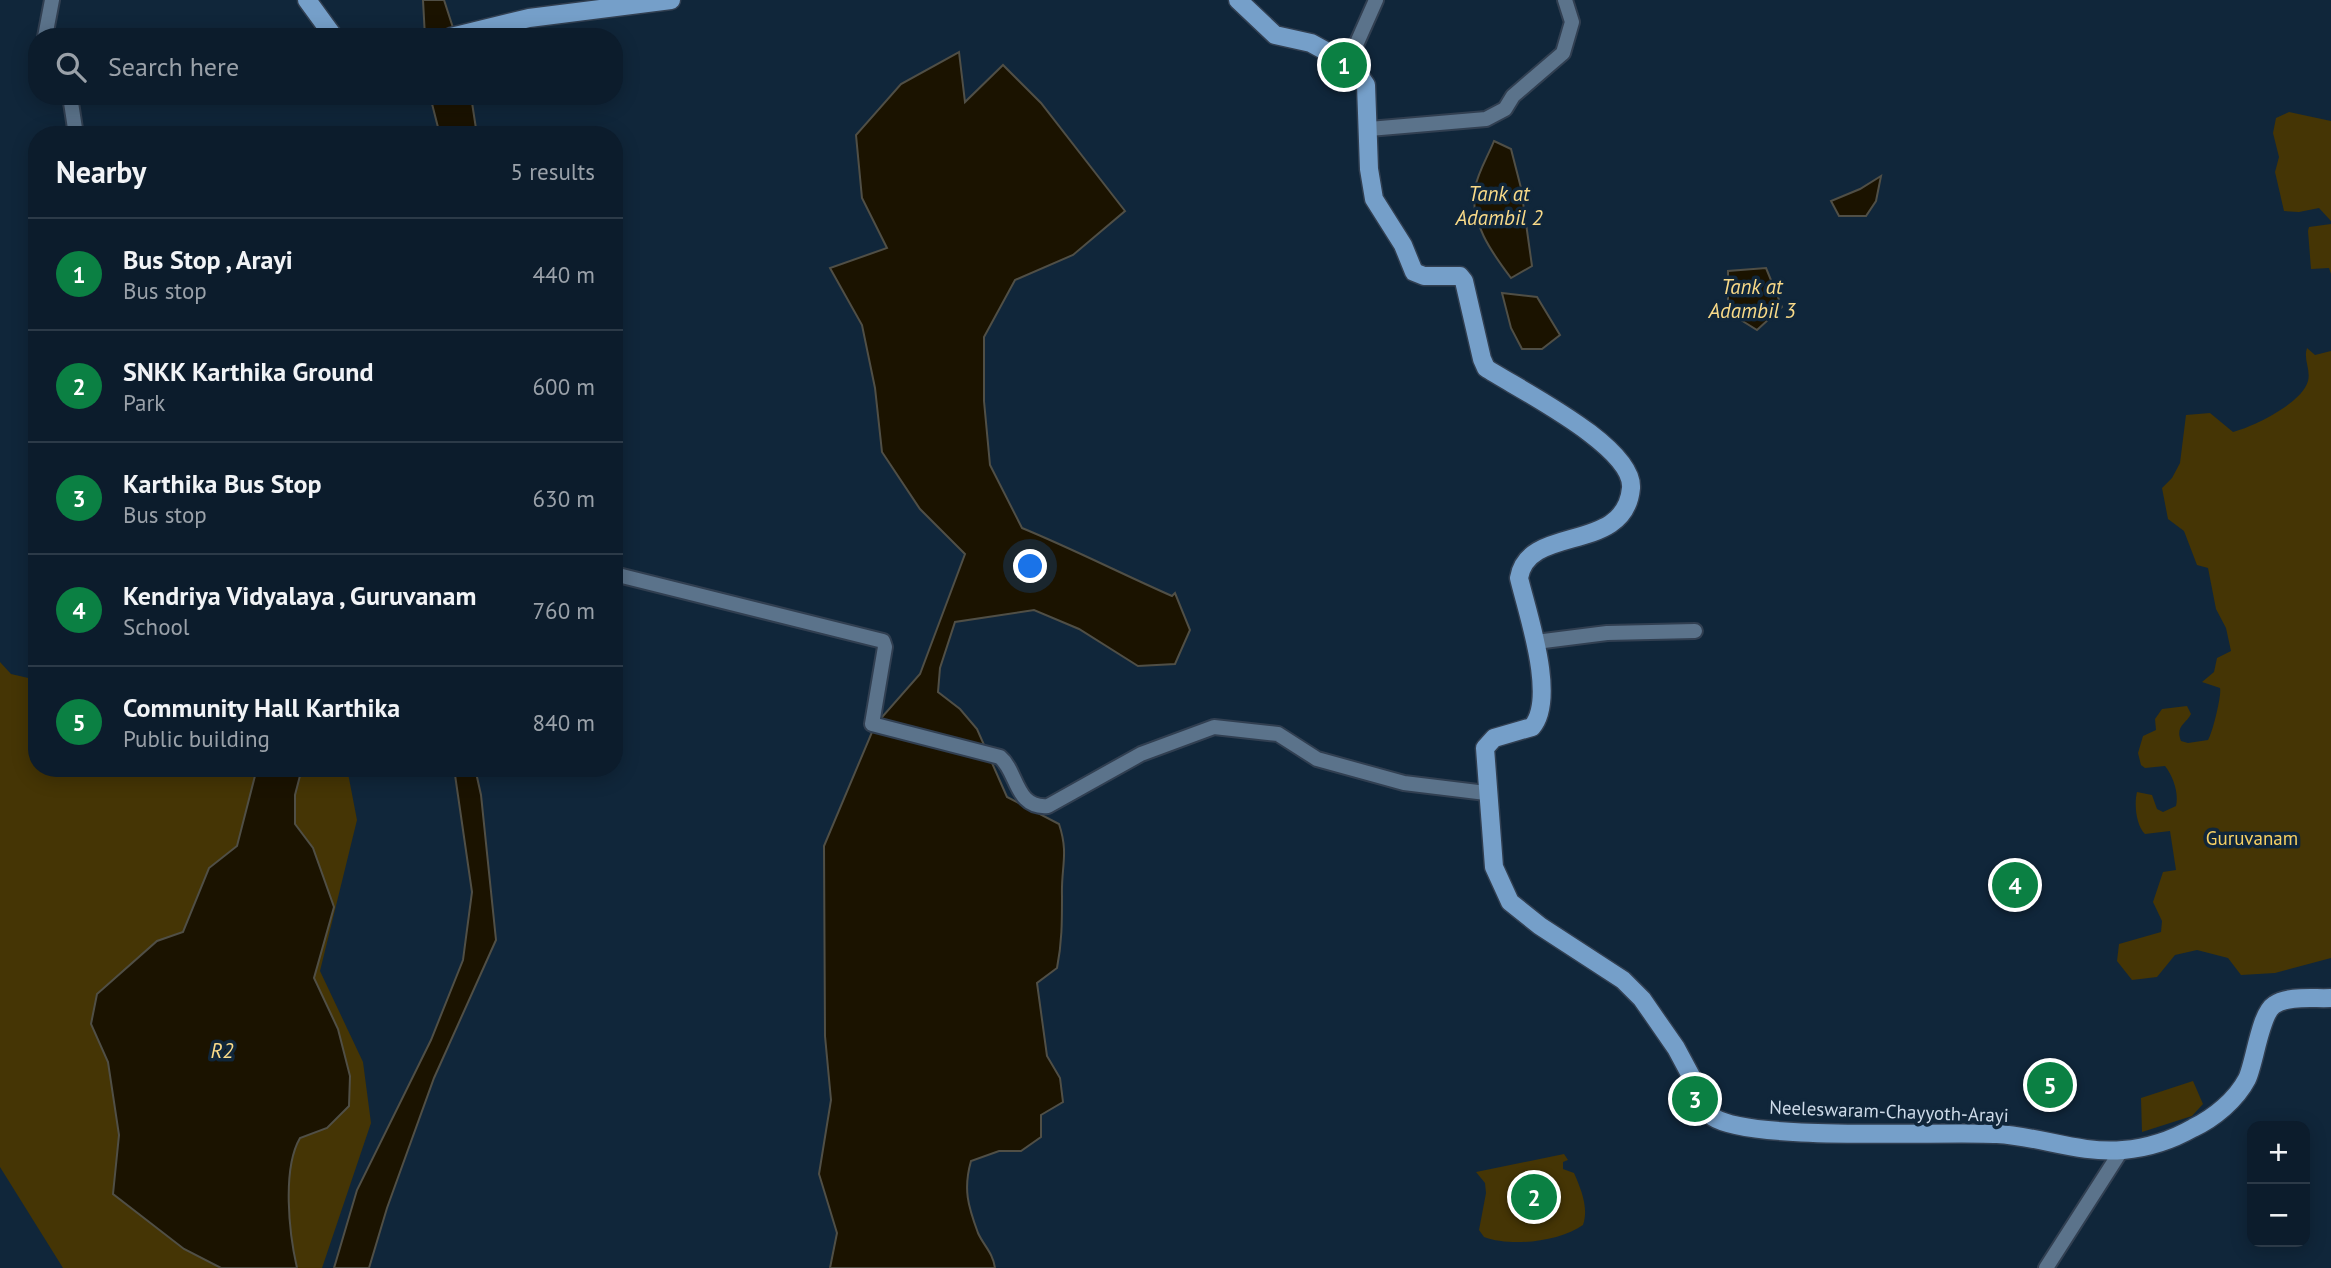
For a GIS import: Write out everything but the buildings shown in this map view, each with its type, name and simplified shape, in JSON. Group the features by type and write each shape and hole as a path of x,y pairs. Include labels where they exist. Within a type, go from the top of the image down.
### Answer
{"main road":[{"path":"307,0 327,28"},
{"path":"486,28 671,0"},
{"path":"1238,0 1275,35 1311,43 1353,66"},
{"name":"Neeleswaram-Chayyoth-Arayi","path":"1353,66 1366,85 1369,169 1374,199 1403,245 1414,272 1424,276 1460,276 1464,281 1486,368 1596,439 1630,475 1631,486 1625,508 1611,524 1533,552 1521,564 1519,578 1536,642 1541,673 1538,718 1532,727 1489,742 1485,755 1494,867 1510,902 1540,926 1614,974 1642,999 1661,1024 1713,1116 1718,1120 1770,1130 1999,1134 2088,1149 2121,1151 2165,1141 2195,1128 2239,1092 2253,1062 2267,1011 2274,1004 2298,999 2331,998"}],"street":[{"path":"47,28 52,0"},
{"path":"1353,66 1356,44 1376,0"},
{"path":"1368,129 1486,119 1505,109 1513,96 1563,53 1572,22 1564,0"},
{"path":"71,105 75,126"},
{"path":"623,576 885,642 872,724 1000,757 1010,772 1013,784 1032,804 1040,807 1048,806 1141,754 1214,727 1278,734 1317,759 1404,783 1486,793"},
{"path":"1536,642 1607,633 1695,631"},
{"path":"2046,1268 2121,1151"}],"green space":[{"path":"2289,112 2331,121 2331,221 2319,208 2299,212 2284,211 2275,172 2279,157 2273,133 2276,118"},
{"path":"2331,224 2331,274 2329,268 2311,269 2308,231 2309,227"},
{"name":"Guruvanam","path":"2307,348 2315,355 2331,351 2331,958 2275,973 2241,975 2228,958 2197,950 2175,955 2157,977 2132,980 2117,961 2119,944 2161,932 2162,921 2153,902 2163,872 2176,870 2170,831 2145,834 2138,820 2137,792 2152,795 2157,809 2163,812 2176,806 2177,801 2175,785 2165,766 2145,768 2141,765 2138,753 2143,736 2156,730 2155,719 2162,709 2187,706 2191,714 2180,729 2181,741 2188,743 2208,740 2220,698 2220,688 2202,682 2214,672 2217,658 2231,651 2226,628 2216,609 2208,568 2197,565 2184,531 2168,519 2162,488 2172,478 2180,463 2186,415 2210,413 2233,432 2264,419 2297,398 2304,389 2309,377"},
{"path":"0,662 11,674 28,678 28,777 349,777 357,820 320,971 363,1062 371,1123 322,1268 63,1268 0,1167"},
{"path":"2193,1081 2203,1104 2192,1116 2142,1132 2141,1098"},
{"path":"1564,1154 1568,1160 1563,1162 1563,1169 1574,1173 1583,1199 1583,1225 1561,1235 1535,1241 1507,1242 1484,1237 1479,1230 1486,1193 1485,1183 1476,1172"}],"water":[{"path":"423,0 444,0 453,28 425,28"},
{"path":"959,52 965,102 1003,65 1041,103 1125,211 1073,255 1015,280 984,337 984,401 990,465 1022,528 1172,596 1175,593 1190,630 1175,664 1138,666 1079,629 1034,610 955,622 940,668 938,692 960,709 977,729 1007,797 1059,824 1062,834 1064,860 1059,959 1057,968 1037,983 1047,1056 1060,1078 1063,1102 1041,1115 1041,1137 1021,1151 999,1151 971,1161 967,1180 969,1206 978,1233 995,1268 830,1268 837,1233 819,1174 831,1100 825,1036 824,846 875,725 920,674 965,554 920,509 882,452 875,388 862,325 830,268 887,248 862,198 856,135 901,84"},
{"path":"432,105 472,105 476,126 438,126"},
{"name":"Tank at Adambil 2","path":"1494,141 1511,149 1521,188 1532,266 1511,278 1484,236 1475,212 1476,182"},
{"path":"1881,176 1876,201 1866,216 1839,216 1831,201 1860,189"},
{"name":"Tank at Adambil 3","path":"1766,268 1782,307 1757,330 1728,312 1728,271"},
{"path":"1502,293 1537,297 1560,335 1542,349 1522,349 1511,328"},
{"name":"R2","path":"255,777 300,777 295,795 295,824 313,848 334,907 314,978 338,1029 350,1076 349,1106 327,1128 300,1138 294,1151 289,1202 297,1268 221,1268 184,1249 113,1194 119,1135 108,1062 91,1024 97,994 157,941 183,932 209,868 237,846"},
{"path":"455,777 477,777 496,940 434,1078 387,1208 369,1268 334,1268 357,1190 431,1040 463,960 472,892"}],"place":[{"name":"Bus Stop , Arayi","path":"1344,65"},
{"name":"Kendriya Vidyalaya , Guruvanam","path":"2015,885"},
{"name":"Community Hall Karthika","path":"2050,1085"},
{"name":"Karthika Bus Stop","path":"1695,1099"},
{"name":"SNKK Karthika Ground","path":"1534,1197"}]}
